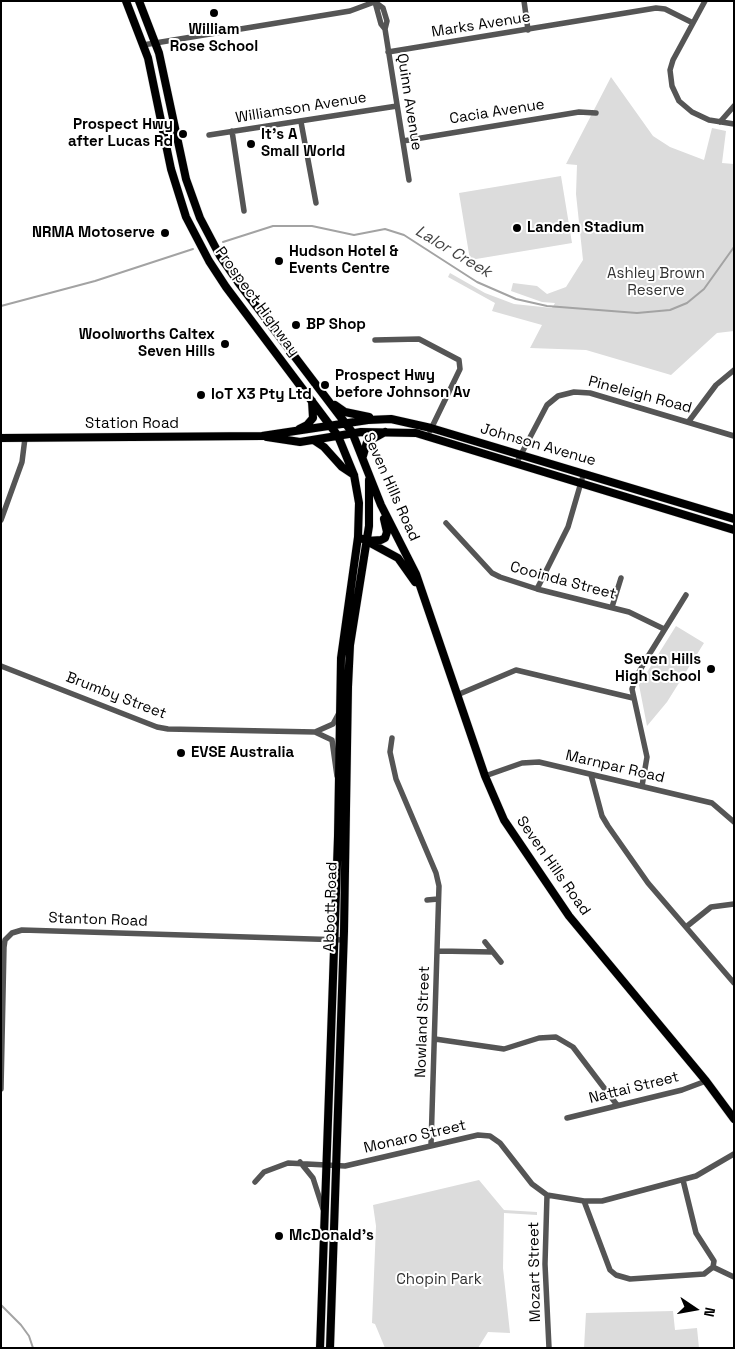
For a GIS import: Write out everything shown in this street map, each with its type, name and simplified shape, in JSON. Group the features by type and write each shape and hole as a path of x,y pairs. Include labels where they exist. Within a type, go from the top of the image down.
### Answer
{"main road":[{"name":"Prospect Highway","path":"126,1 154,80 171,169 186,217 209,261 226,287 338,436"},
{"name":"Prospect Highway","path":"138,1 155,42 167,83 186,179 200,218 220,256 238,282 346,424"},
{"path":"292,432 307,425 313,418 312,399"},
{"path":"328,400 353,414 380,419"},
{"name":"Johnson Avenue","path":"332,426 380,419 431,428 584,472 734,519"},
{"name":"Seven Hills Road","path":"346,424 352,432 363,456 381,505 416,574 485,776 511,834 569,916 706,1081 734,1119"},
{"name":"Station Road","path":"1,438 262,436 332,426"},
{"path":"363,456 367,442 374,436 389,431"},
{"name":"Johnson Avenue","path":"338,436 352,432 389,431 428,436 734,530"},
{"name":"Station Road","path":"262,436 290,441 315,441 338,436"},
{"name":"Seven Hills Road","path":"338,436 354,475"},
{"path":"315,441 342,467 354,475"},
{"name":"Abbott Road","path":"330,1348 344,940 348,687 350,645 370,505 367,468"},
{"name":"Abbott Road","path":"320,1348 343,635 358,537 359,503 354,475"},
{"path":"366,540 381,540 386,535 381,505"},
{"name":"Seven Hills Road","path":"358,537 398,558 420,590"}],"street":[{"path":"143,45 350,11 375,1"},
{"name":"Quinn Avenue","path":"375,1 381,24 385,28 409,180"},
{"path":"524,1 528,30"},
{"path":"705,1 673,60 670,70 672,86 684,107 709,120 734,124"},
{"name":"Marks Avenue","path":"388,52 656,8 665,9 693,23"},
{"name":"Williamson Avenue","path":"210,135 397,106"},
{"path":"720,122 734,106"},
{"name":"Cacia Avenue","path":"402,141 579,112 596,113"},
{"path":"301,122 316,203"},
{"path":"232,131 244,211"},
{"path":"375,340 419,338 455,357 460,364 428,436"},
{"path":"689,422 716,385 734,370"},
{"name":"Pineleigh Road","path":"516,464 548,405 558,396 568,392 590,393 734,436"},
{"path":"1,520 22,462 25,438"},
{"path":"537,590 568,527 584,472"},
{"name":"Cooinda Street","path":"446,523 492,573 500,578 537,590 612,607 640,616 664,629"},
{"path":"612,607 621,578"},
{"path":"642,786 647,758 633,698 635,679 686,595"},
{"name":"Brumby Street","path":"1,666 157,727 197,731 315,732"},
{"path":"457,695 519,670 633,698"},
{"path":"315,732 333,724 340,710"},
{"path":"315,732 332,740 339,783"},
{"name":"Nowland Street","path":"392,738 390,752 396,779 436,873 438,951 431,1146"},
{"name":"Marnpar Road","path":"485,776 522,762 539,762 712,803 734,822"},
{"path":"591,775 602,816 608,826 648,883 734,983"},
{"path":"427,900 438,899"},
{"path":"686,927 712,907 734,904"},
{"name":"Stanton Road","path":"1,1089 4,947 6,940 12,932 22,930 344,940"},
{"path":"485,942 501,962"},
{"path":"438,951 493,952"},
{"path":"435,1039 504,1049 539,1038 556,1037 573,1047 617,1105"},
{"name":"Nattai Street","path":"567,1118 682,1090 706,1081"},
{"name":"Monaro Street","path":"255,1182 264,1172 288,1163 348,1165 478,1135 490,1136 500,1143 532,1184 547,1195 584,1202 602,1201 683,1180 710,1170 734,1154"},
{"path":"300,1162 310,1172 325,1210"},
{"path":"683,1180 696,1232 712,1256 713,1267"},
{"name":"Mozart Street","path":"547,1195 545,1264 549,1348"},
{"path":"584,1202 610,1270 616,1275 630,1279 686,1276 704,1274 713,1267"},
{"path":"713,1267 734,1277"}],"green space":[{"name":"Ashley Brown Reserve","path":"611,77 653,136 670,147 704,160 712,128 726,131 722,163 734,164 734,331 717,333 671,375 586,350 530,348 542,325 492,311 495,303 448,277 450,273 485,293 514,304 552,308 555,303 542,302 511,291 513,283 537,286 547,294 566,287 583,260 576,194 577,165 566,164"},
{"name":"Landen Stadium","path":"561,176 572,243 470,260 459,193"},
{"path":"676,626 704,643 667,702 647,726 639,685"},
{"name":"Chopin Park","path":"479,1180 504,1210 537,1212 537,1215 504,1213 503,1268 510,1333 488,1332 478,1348 385,1348 375,1324 372,1323 376,1226 373,1205"},
{"path":"673,1311 675,1330 697,1328 699,1348 584,1348 586,1313"}],"waterway":[{"name":"Lalor Creek","path":"223,242 273,226 312,226 354,235 385,229 404,235 477,282 516,299 547,306 637,313 670,310 687,303 704,289 734,247"},
{"name":"Lalor Creek","path":"1,306 95,281 193,249"},
{"path":"1,1305 21,1325 29,1336 33,1348"}],"place":[{"name":"William Rose School","path":"214,13"},
{"name":"Prospect Hwy after Lucas Rd","path":"183,134"},
{"name":"It's A Small World","path":"251,144"},
{"name":"Landen Stadium","path":"517,228"},
{"name":"NRMA Motoserve","path":"165,233"},
{"name":"Hudson Hotel & Events Centre","path":"279,261"},
{"name":"BP Shop","path":"296,325"},
{"name":"Woolworths Caltex Seven Hills","path":"225,344"},
{"name":"Prospect Hwy before Johnson Av","path":"325,385"},
{"name":"IoT X3 Pty Ltd","path":"201,395"},
{"name":"Seven Hills High School","path":"711,669"},
{"name":"EVSE Australia","path":"181,753"},
{"name":"McDonald's","path":"279,1236"}]}
